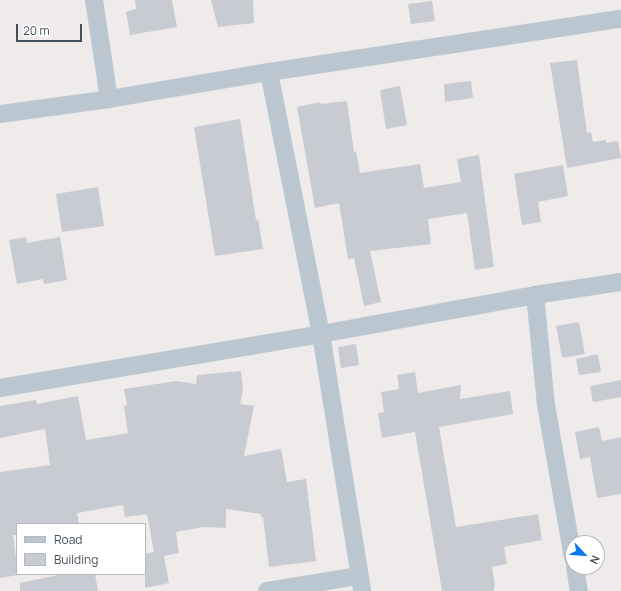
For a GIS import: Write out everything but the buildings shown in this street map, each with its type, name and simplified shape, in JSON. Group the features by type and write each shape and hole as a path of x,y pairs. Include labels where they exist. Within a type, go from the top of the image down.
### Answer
{"street":[{"path":"94,0 109,99"},
{"path":"0,114 109,99 269,72 621,19"},
{"path":"267,591 361,583 321,334 269,72"},
{"path":"0,388 321,334 535,295 621,282"},
{"path":"535,295 546,405 569,535"},
{"path":"576,575 579,591"}]}
